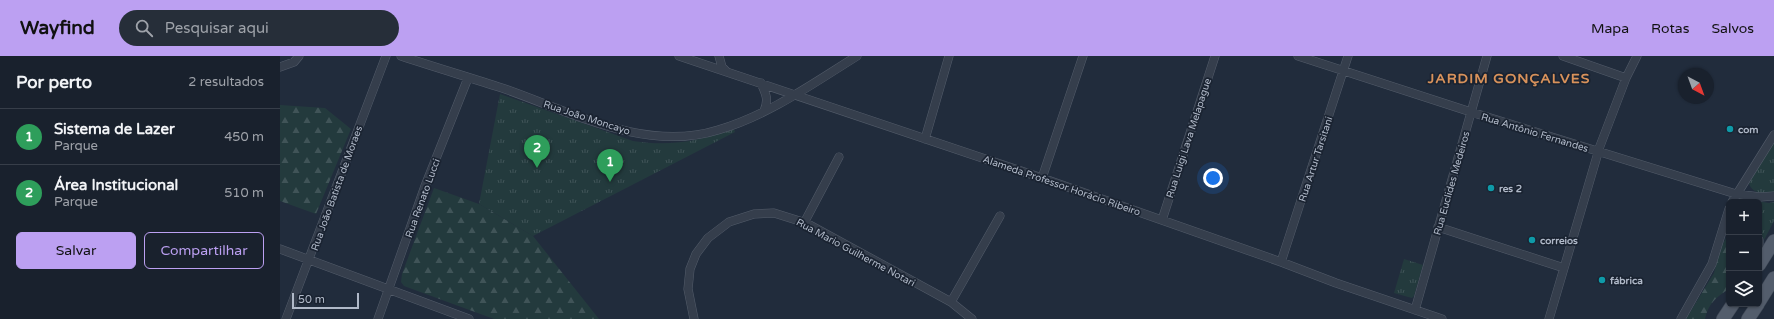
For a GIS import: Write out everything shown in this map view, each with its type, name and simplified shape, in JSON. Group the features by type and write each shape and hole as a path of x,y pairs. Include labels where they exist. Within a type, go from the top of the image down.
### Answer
{"main road":[{"path":"1762,260 1774,241"},
{"path":"1762,297 1774,278"},
{"path":"1723,319 1731,307"},
{"path":"1748,319 1756,307"}],"street":[{"path":"280,67 294,62 299,56"},
{"name":"Rua João Batista de Moraes","path":"286,319 386,56"},
{"name":"Rua João Moncayo","path":"401,56 501,88 615,128 631,132 672,137 692,136 717,131 764,112 856,56"},
{"name":"Alameda Professor Horácio Ribeiro","path":"679,56 694,58 727,72 1042,178 1281,262 1336,283 1442,319"},
{"path":"719,56 722,67 727,72"},
{"path":"924,139 949,56"},
{"path":"1042,178 1083,56"},
{"name":"Rua Luigi Lava Melapague","path":"1162,220 1215,56"},
{"name":"Rua Antônio Fernandes","path":"1298,56 1471,112 1736,194 1760,197 1774,196"},
{"name":"Rua Artur Tarsitani","path":"1281,262 1348,56"},
{"name":"Rua Euclides Medeiros","path":"1415,310 1487,56"},
{"path":"1563,56 1626,78"},
{"path":"1549,319 1598,151 1626,78 1637,56"},
{"name":"Rua Renato Lucci","path":"378,319 425,186 468,78"},
{"path":"761,83 767,99 764,112"},
{"path":"1734,199 1774,135"},
{"path":"804,223 839,157"},
{"name":"Rua Mario Guilherme Notari","path":"694,319 688,289 690,269 696,254 708,238 729,222 754,214 774,213 804,223 951,302 971,318"},
{"path":"951,302 1000,216"},
{"path":"1681,319 1712,264 1726,220"},
{"path":"1438,227 1564,268"},
{"path":"280,248 469,319"}],"green space":[{"path":"500,94 633,141 647,143 684,142 708,137 734,129 735,132 533,236 479,204"},
{"path":"280,105 325,108 351,129 316,214 280,201"},
{"path":"1774,143 1774,193 1756,192 1749,184 1753,174"},
{"path":"434,188 479,204 533,236 599,319 494,319 404,286 401,282 402,274"},
{"path":"1762,202 1774,202 1774,221 1764,240 1762,236"},
{"path":"1726,238 1726,291 1710,305 1705,319 1686,319 1714,273 1721,247"},
{"path":"1404,259 1423,265 1414,296 1412,298 1394,293"}],"place":[{"name":"com","path":"1730,129"},
{"name":"Área Institucional","path":"537,168"},
{"name":"Sistema de Lazer","path":"610,182"},
{"name":"res 2","path":"1491,188"},
{"name":"correios","path":"1532,240"},
{"name":"fábrica","path":"1602,280"}],"district":[{"name":"JARDIM GONÇALVES","path":"1509,78"}]}
